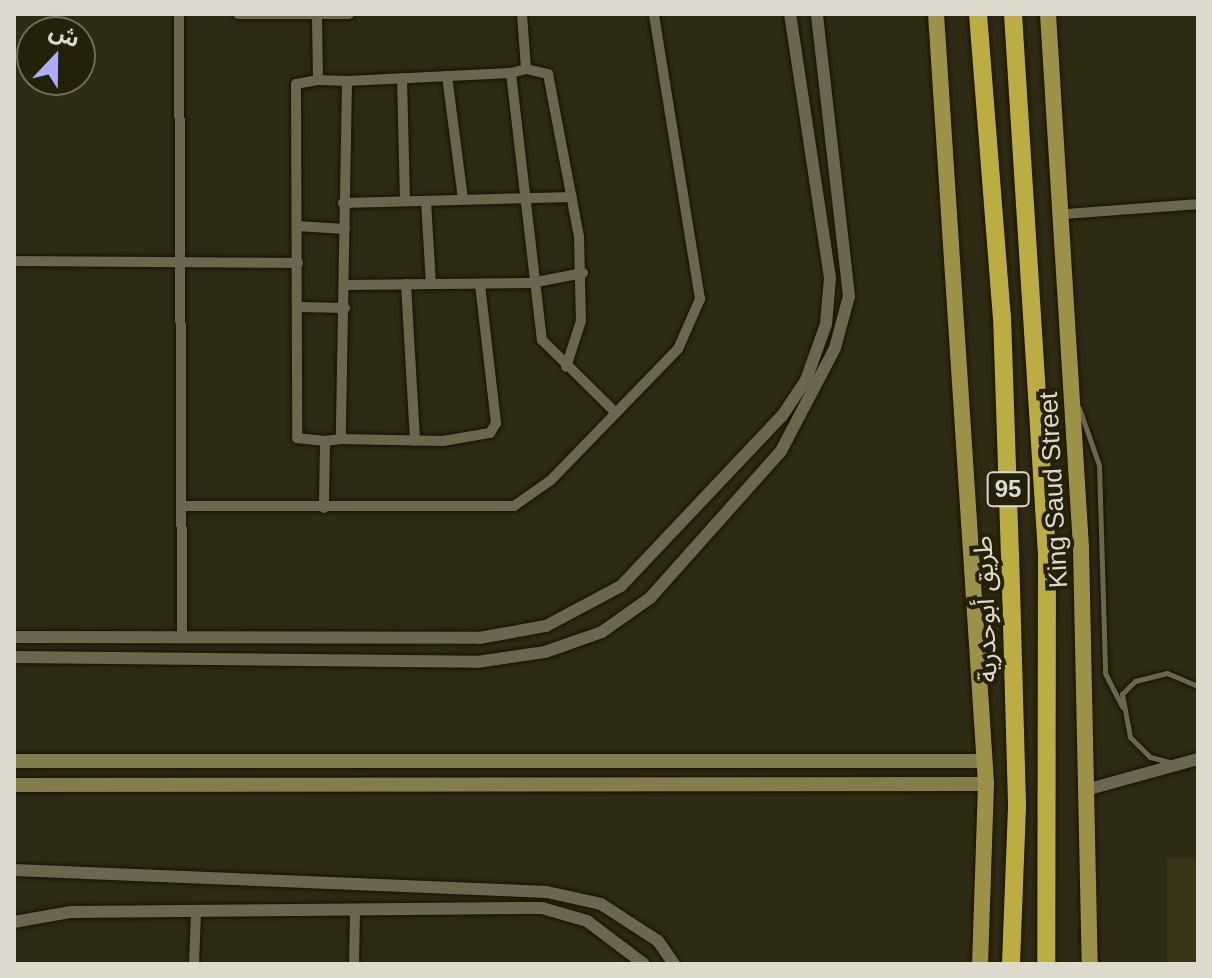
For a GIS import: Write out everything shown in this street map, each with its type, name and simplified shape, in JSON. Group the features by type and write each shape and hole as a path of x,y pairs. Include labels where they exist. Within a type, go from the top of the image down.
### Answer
{"highway":[{"name":"طريق أبوحدرية","path":"978,14 1010,553 1017,807 1011,964"},
{"name":"95","path":"1013,14 1047,555 1046,964"}],"main road":[{"path":"936,14 985,761 980,964"},
{"name":"King Saud Street","path":"1048,14 1065,214 1074,393 1089,789 1090,964"},
{"path":"14,761 985,761"},
{"path":"14,785 986,784"}],"street":[{"path":"179,14 182,638"},
{"path":"238,14 349,14"},
{"path":"522,14 526,69"},
{"path":"182,506 514,506 551,480 678,349 700,299 654,14"},
{"path":"14,637 182,638 526,632 586,610 647,562 782,416 806,380 826,324 830,278 790,14"},
{"path":"14,657 477,662 545,652 602,632 650,598 781,451 835,348 849,296 817,14"},
{"path":"317,16 318,80"},
{"path":"480,284 496,423 476,437 415,441 297,438 296,84 318,80 511,73 526,69 548,74 583,273 581,321 566,367"},
{"path":"511,73 531,283 542,340 616,413"},
{"path":"447,76 463,199"},
{"path":"402,78 405,201"},
{"path":"341,439 347,81"},
{"path":"343,203 572,197"},
{"path":"426,201 431,284"},
{"path":"1065,214 1198,204"},
{"path":"297,226 345,229"},
{"path":"14,261 298,263"},
{"path":"345,285 531,283 583,273"},
{"path":"406,284 415,441"},
{"path":"299,307 345,308"},
{"path":"324,508 325,441"},
{"path":"1089,789 1198,759"},
{"path":"14,870 547,892 601,904 658,941 674,964"},
{"path":"14,922 71,912 542,908 587,921 644,964"},
{"path":"354,964 355,910"},
{"path":"194,964 196,911"}],"lane":[{"path":"1074,393 1099,465 1105,673 1122,707 1130,737 1150,757 1178,765"},
{"path":"1122,707 1122,694 1135,681 1167,673 1198,686"}],"shaded area":[{"path":"1167,858 1198,858 1198,964 1167,964"}]}
